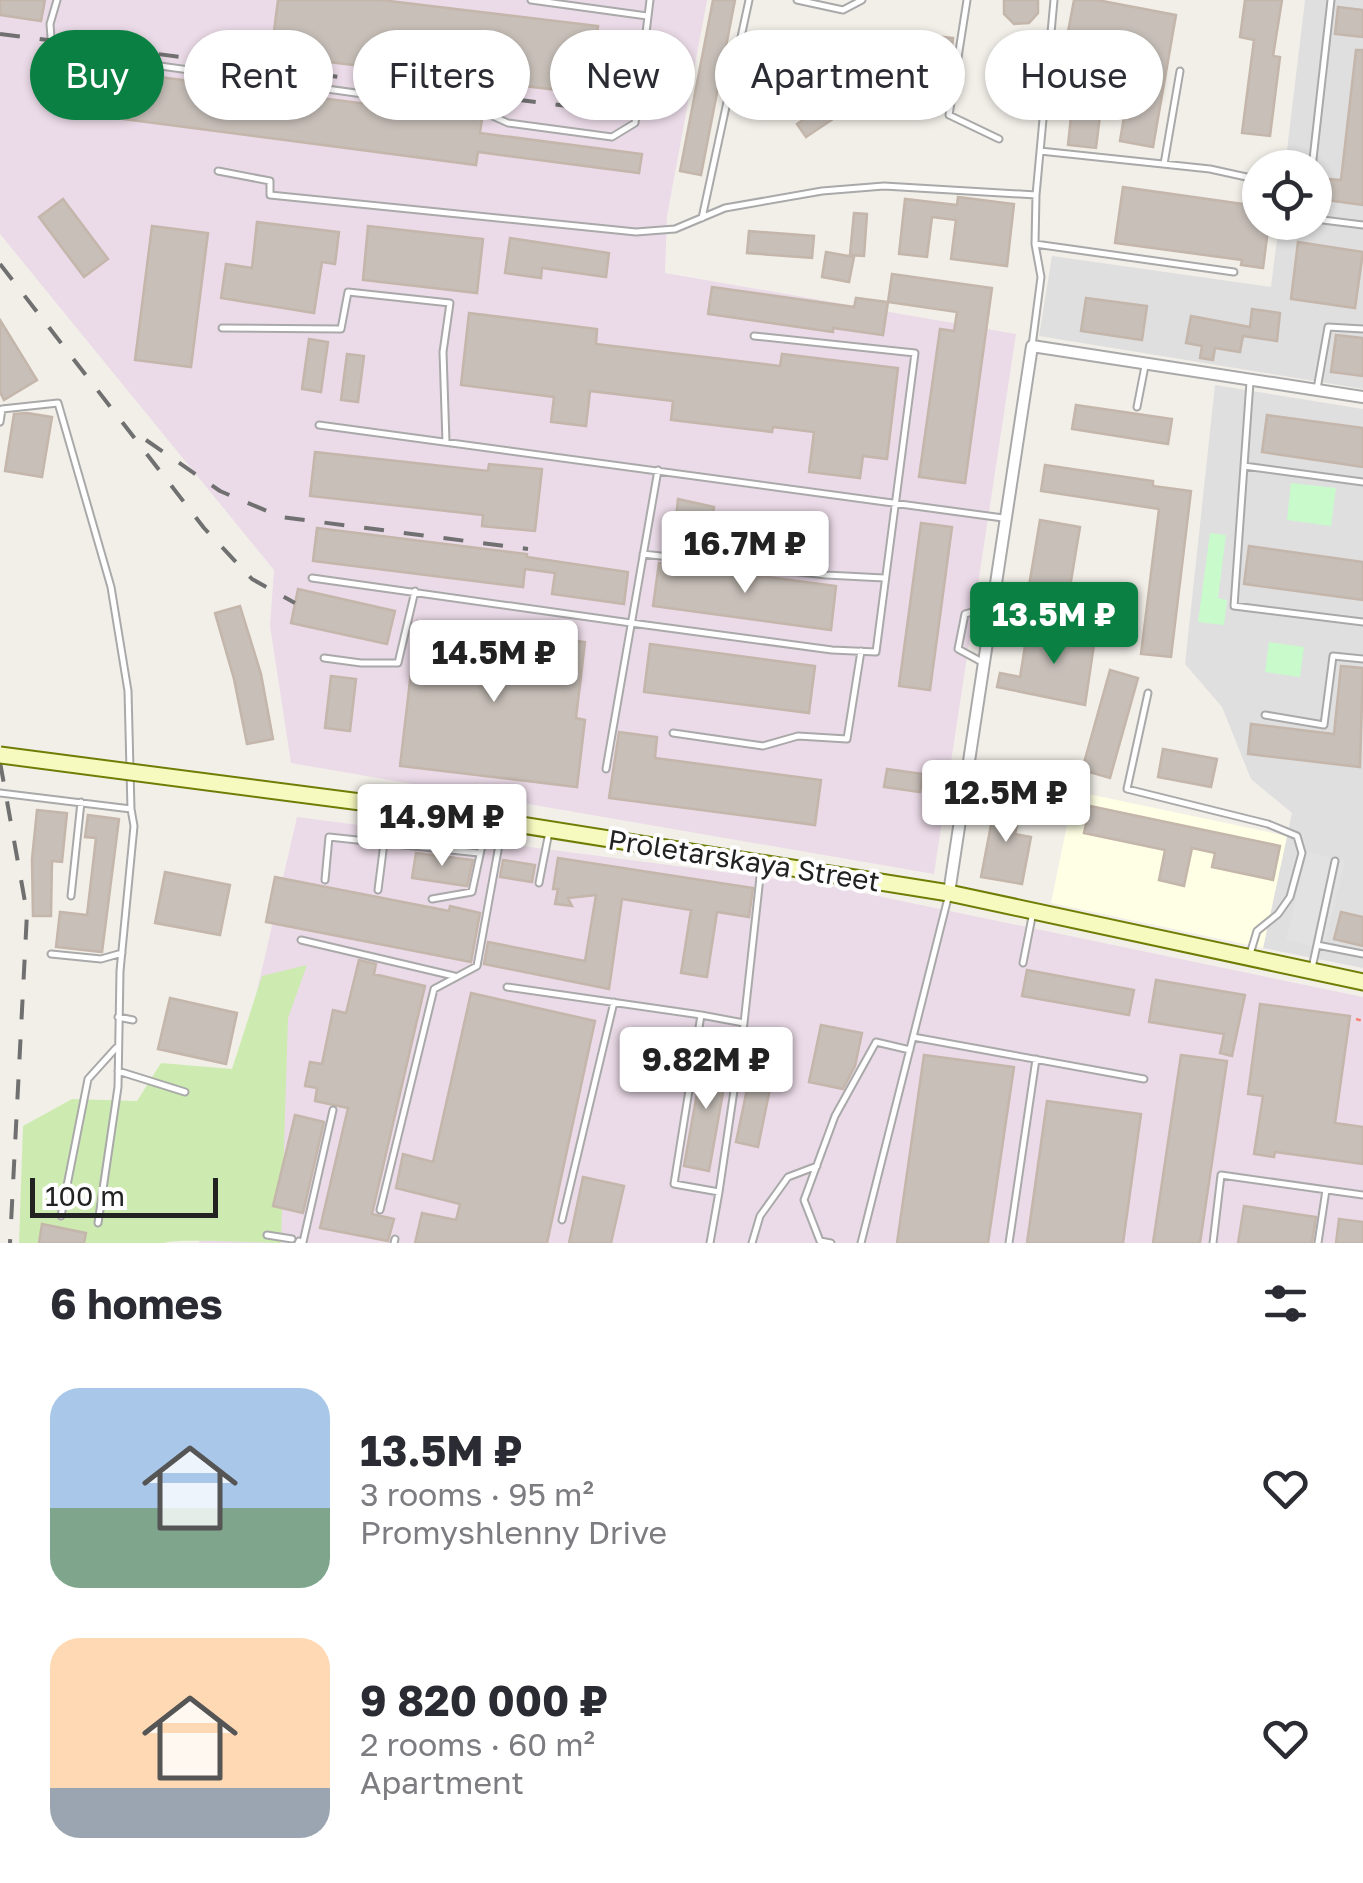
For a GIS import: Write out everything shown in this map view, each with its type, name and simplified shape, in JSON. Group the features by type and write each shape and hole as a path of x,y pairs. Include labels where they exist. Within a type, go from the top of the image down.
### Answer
{"street":[{"path":"949,893 1032,346 1363,396"},
{"name":"Proletarskaya Street","path":"0,755 496,820 949,893 1363,982"}],"lane":[{"path":"57,0 50,24 52,52 479,110 508,122 612,137 635,124 650,0"},
{"path":"531,0 648,16"},
{"path":"702,218 749,0"},
{"path":"797,0 843,10 862,0"},
{"path":"968,0 949,116 999,138"},
{"path":"1032,346 1041,277 1035,244 1036,195 1054,0"},
{"path":"1314,150 1331,0"},
{"path":"1164,164 1180,72"},
{"path":"1040,151 1210,169 1242,176"},
{"path":"218,172 270,182 270,195 636,232 675,228 725,208 822,191 884,186 1036,195"},
{"path":"1332,221 1363,225"},
{"path":"1035,244 1234,272"},
{"path":"222,328 341,330 348,292 450,302 443,352 446,442"},
{"path":"1316,390 1328,326 1363,329"},
{"path":"312,578 631,624 876,652 915,354 754,336"},
{"path":"1137,407 1145,363"},
{"path":"1251,379 1234,606 1363,622"},
{"path":"0,422 1,407 58,403 111,587 128,691 134,826 122,953 118,1070 98,1223"},
{"path":"319,426 1006,519"},
{"path":"1244,466 1363,482"},
{"path":"606,769 658,470"},
{"path":"644,554 885,578"},
{"path":"324,658 398,663 415,591"},
{"path":"984,663 958,649 964,614 993,606"},
{"path":"673,733 763,746 798,736 847,739 861,651"},
{"path":"1265,716 1324,726 1332,656 1363,659"},
{"path":"1148,694 1128,789 1268,824 1297,836 1302,853 1290,897 1257,932 1249,957"},
{"path":"0,793 132,809"},
{"path":"72,896 81,802"},
{"path":"432,900 472,892 480,853 496,820"},
{"path":"380,1210 434,988 476,966 496,820"},
{"path":"540,884 550,829"},
{"path":"325,880 329,836 480,853"},
{"path":"378,890 384,843"},
{"path":"1311,970 1335,862"},
{"path":"710,1243 744,1023 762,864"},
{"path":"862,1243 949,893"},
{"path":"1023,963 1034,911"},
{"path":"301,940 456,976"},
{"path":"1317,945 1363,954"},
{"path":"51,954 101,959 122,953"},
{"path":"507,987 744,1023"},
{"path":"562,1220 614,1002"},
{"path":"700,1016 674,1184 719,1192"},
{"path":"118,1017 132,1020"},
{"path":"913,1037 1144,1079"},
{"path":"831,1243 819,1242 804,1200 834,1116 876,1042 910,1050"},
{"path":"61,1216 88,1079 118,1046"},
{"path":"1009,1243 1036,1059"},
{"path":"118,1070 184,1092"},
{"path":"267,1235 298,1241 333,1110"},
{"path":"752,1243 760,1216 788,1177 816,1166"},
{"path":"1213,1243 1221,1175 1363,1195"},
{"path":"1318,1243 1326,1190"}],"path":[{"path":"1356,1020 1363,1021"}],"shaded area":[{"path":"0,0 707,0 695,65 695,30 550,30 550,120 685,120 667,216 665,273 1016,334 934,874 291,763 270,626 274,570 0,234"},
{"path":"1305,0 1363,0 1363,389 1039,336 1052,256 1271,287 1277,240 1332,240 1332,150 1287,150"},
{"path":"1215,385 1363,409 1363,968 1263,948 1292,813 1251,779 1222,707 1185,664"},
{"path":"1074,791 1287,836 1263,948 1051,903"},
{"path":"297,817 825,885 1363,997 1363,1243 199,1243"},
{"path":"1307,852 1345,861 1324,949 1286,940"}],"green space":[{"path":"1291,483 1336,488 1331,526 1287,520"},
{"path":"1210,533 1226,535 1218,598 1227,600 1224,625 1198,622"},
{"path":"1269,642 1304,647 1300,677 1265,672"},
{"path":"307,965 288,1018 281,1243 19,1243 23,1126 72,1099 137,1101 161,1063 232,1069 262,976"}],"building":[{"path":"0,0 45,0 41,21 0,15"},
{"path":"278,0 381,0 598,26 598,30 550,30 550,89 530,87 530,30 353,30 353,65 333,63 333,30 274,30"},
{"path":"713,0 735,0 729,30 715,30 715,103 701,175 680,171 690,120 695,120 695,93"},
{"path":"1004,0 1038,0 1038,13 1029,23 1014,24 1004,14"},
{"path":"1074,0 1097,0 1176,15 1163,90 1163,30 1068,30"},
{"path":"1245,0 1282,0 1273,56 1280,57 1270,136 1242,133 1254,40 1240,37"},
{"path":"1338,7 1363,10 1363,37 1335,34"},
{"path":"1356,50 1363,50 1363,205 1332,201 1332,179 1341,180"},
{"path":"164,78 184,80 184,120 333,120 333,100 353,102 353,120 482,120 480,133 642,154 639,173 478,152 476,165 130,120 164,120"},
{"path":"803,120 832,120 806,137 797,124"},
{"path":"1071,120 1099,120 1096,148 1068,145"},
{"path":"1124,120 1158,120 1153,147 1120,141"},
{"path":"1123,187 1242,204 1242,240 1267,240 1263,268 1241,265 1242,260 1115,243"},
{"path":"958,197 1014,204 1007,266 951,259 956,220 932,217 927,257 899,254 905,199 957,205"},
{"path":"63,199 108,259 84,277 39,217"},
{"path":"854,213 867,214 864,256 850,255"},
{"path":"257,222 339,232 335,264 322,262 314,313 221,298 226,264 252,268"},
{"path":"152,226 208,233 191,367 135,360"},
{"path":"368,226 483,239 477,293 363,280"},
{"path":"749,231 814,236 812,258 747,253"},
{"path":"510,238 609,253 606,277 542,268 541,278 505,273"},
{"path":"1298,242 1363,252 1355,308 1291,299"},
{"path":"826,252 854,257 849,282 822,277"},
{"path":"892,274 992,288 965,483 919,477 940,329 954,331 957,312 888,302"},
{"path":"712,287 854,307 856,298 888,302 883,335 708,314"},
{"path":"1086,298 1147,306 1142,340 1081,331"},
{"path":"1252,309 1280,313 1277,341 1243,336 1240,352 1215,348 1213,360 1200,358 1202,346 1186,343 1191,316 1250,327"},
{"path":"469,313 597,329 596,344 780,366 782,354 898,368 887,459 863,456 860,478 809,472 814,432 773,427 772,432 671,420 673,401 590,391 586,426 551,422 554,397 461,385"},
{"path":"0,320 37,380 4,400 0,392"},
{"path":"1336,335 1363,338 1363,376 1331,372"},
{"path":"309,339 328,342 321,392 302,389"},
{"path":"347,354 364,356 358,402 341,400"},
{"path":"1076,405 1172,419 1168,444 1072,429"},
{"path":"14,414 52,417 42,477 5,471"},
{"path":"1267,415 1363,428 1363,467 1262,452"},
{"path":"315,452 488,471 489,464 542,469 535,531 482,526 483,515 310,496"},
{"path":"1045,465 1153,481 1153,486 1191,491 1171,657 1141,654 1159,509 1041,491"},
{"path":"678,499 714,507 709,540 699,539 700,531 675,529"},
{"path":"1040,520 1080,527 1066,611 1026,604"},
{"path":"921,523 952,527 930,690 899,686"},
{"path":"317,528 527,554 628,572 624,604 552,594 555,573 525,569 523,587 313,561"},
{"path":"1249,546 1363,562 1363,600 1244,584"},
{"path":"659,563 836,586 831,630 653,606"},
{"path":"298,589 395,611 387,644 291,623"},
{"path":"240,606 261,674 273,739 247,744 215,613"},
{"path":"417,621 585,642 576,718 585,720 577,787 400,766"},
{"path":"1028,628 1095,638 1085,705 997,687 1000,673 1020,677"},
{"path":"650,644 815,666 809,713 644,692"},
{"path":"1341,666 1363,668 1360,767 1248,754 1251,724 1334,734"},
{"path":"1110,670 1138,678 1110,778 1082,770"},
{"path":"331,676 356,679 350,731 325,728"},
{"path":"619,732 657,737 655,758 821,780 815,825 609,798"},
{"path":"1163,749 1217,759 1211,787 1158,777"},
{"path":"887,769 923,774 920,792 884,787"},
{"path":"996,799 1022,804 1015,834 1031,837 1022,884 981,877"},
{"path":"1090,806 1280,846 1273,880 1212,867 1215,853 1192,848 1184,886 1159,880 1165,850 1084,833"},
{"path":"37,810 67,813 62,862 52,861 51,916 33,916 32,859"},
{"path":"88,815 119,819 102,952 56,947 60,912 87,915 96,838 85,837"},
{"path":"416,853 473,860 467,886 412,878"},
{"path":"558,858 753,888 749,917 717,912 707,977 681,973 691,910 622,899 609,989 484,964 488,942 585,961 596,895 568,898 572,906 555,904"},
{"path":"503,860 535,865 532,882 500,877"},
{"path":"165,872 230,885 220,935 155,923"},
{"path":"275,877 449,911 450,906 480,913 471,962 266,922"},
{"path":"1341,912 1363,917 1363,946 1334,939"},
{"path":"359,960 376,964 374,974 425,986 372,1214 394,1219 388,1241 320,1228 348,1108 315,1101 317,1088 305,1086 310,1062 322,1064 333,1010 346,1013"},
{"path":"1027,970 1134,990 1129,1015 1022,996"},
{"path":"1156,980 1245,995 1232,1056 1220,1053 1224,1034 1149,1022"},
{"path":"471,993 595,1021 547,1243 415,1243 422,1213 456,1220 460,1204 396,1188 403,1154 433,1162"},
{"path":"170,998 237,1013 226,1064 158,1049"},
{"path":"1260,1004 1350,1016 1335,1123 1363,1127 1363,1164 1275,1152 1274,1157 1254,1154 1263,1096 1248,1094"},
{"path":"821,1025 862,1033 855,1066 843,1089 809,1082"},
{"path":"757,1041 779,1045 758,1147 736,1142"},
{"path":"704,1054 729,1059 709,1171 684,1166"},
{"path":"924,1055 1014,1067 988,1243 897,1243"},
{"path":"1181,1055 1227,1061 1200,1243 1153,1243"},
{"path":"1047,1101 1141,1114 1123,1243 1027,1243"},
{"path":"295,1115 324,1122 303,1213 273,1206"},
{"path":"583,1177 624,1186 611,1243 569,1243"},
{"path":"1244,1206 1316,1217 1312,1243 1238,1243"},
{"path":"1339,1219 1363,1222 1363,1243 1336,1243"},
{"path":"42,1224 86,1233 84,1243 39,1243"}],"railway":[{"path":"0,34 550,104"},
{"path":"0,264 204,528 252,579 295,603"},
{"path":"146,440 220,491 281,517 528,549"},
{"path":"0,762 27,913 10,1243"}]}
